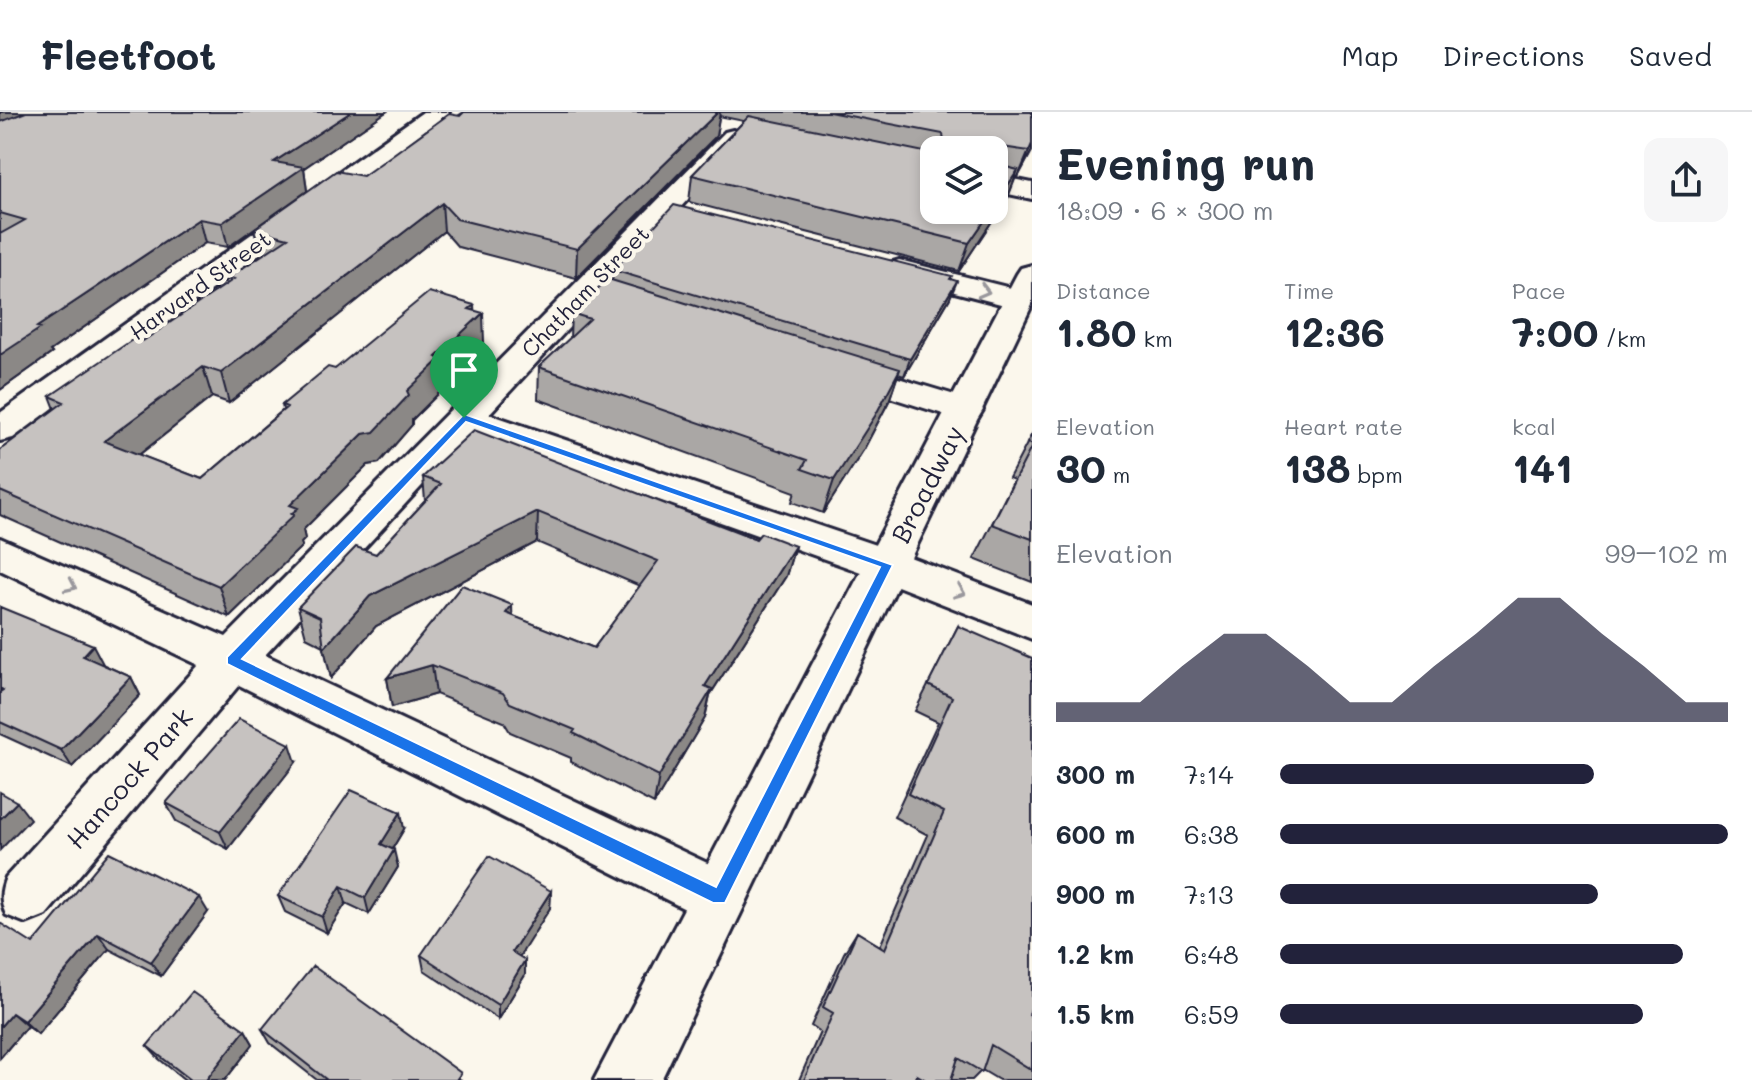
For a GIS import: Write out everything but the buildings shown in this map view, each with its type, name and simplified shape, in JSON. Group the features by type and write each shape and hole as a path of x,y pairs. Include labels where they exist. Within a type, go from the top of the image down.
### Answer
{"street":[{"name":"Harvard Street","path":"0,430 438,112"},
{"name":"Chatham Street","path":"232,660 585,291 681,212 735,129"},
{"path":"1008,186 1032,191"},
{"path":"876,263 1027,289"},
{"name":"Broadway","path":"627,1080 1027,289"},
{"path":"585,291 619,302"},
{"path":"812,362 965,410"},
{"path":"464,418 887,565 1032,622"},
{"path":"0,553 232,660 719,897"},
{"name":"Hancock Park","path":"26,896 232,660"}],"route":[{"path":"464,418 887,565 719,897 232,660 464,418"}]}
